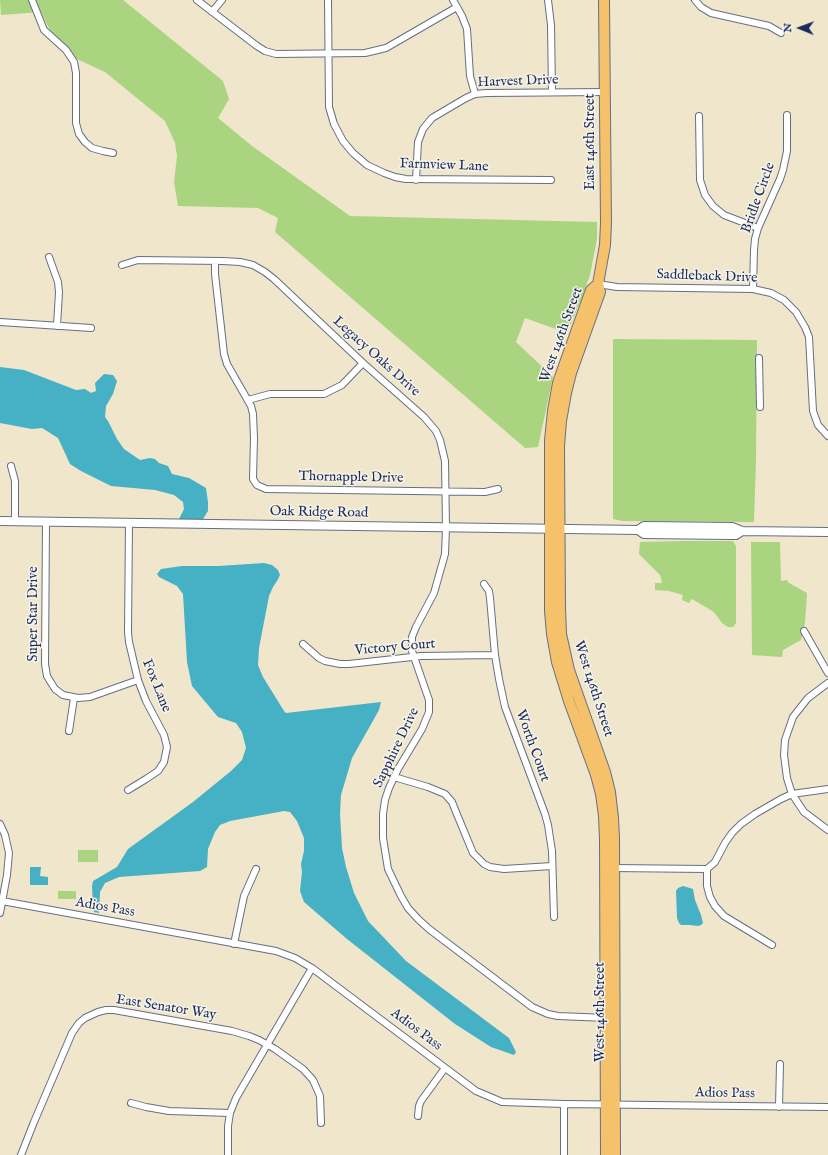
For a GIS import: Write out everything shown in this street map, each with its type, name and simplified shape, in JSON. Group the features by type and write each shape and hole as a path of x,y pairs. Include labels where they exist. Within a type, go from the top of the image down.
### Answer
{"main road":[{"name":"East 146th Street","path":"598,284 606,231 604,0"},
{"name":"West 146th Street","path":"598,284 591,290 562,372 554,402 550,440 555,529 550,611 554,649 562,678 593,764 598,783 604,816 610,868 610,1104 606,1155"},
{"name":"West 146th Street","path":"610,1104 615,1155"}],"street":[{"path":"32,0 44,30 66,50 74,62 76,73 76,123 79,134 92,148 113,153"},
{"path":"197,0 256,46 265,51 276,54 365,53 386,48 456,7"},
{"path":"212,12 222,0"},
{"name":"Farmview Lane","path":"328,0 329,106 334,124 344,141 353,153 367,165 395,177 416,180 551,180"},
{"path":"453,0 465,22 467,29 470,76 475,94"},
{"path":"548,0 551,25 552,92"},
{"path":"695,0 701,7 711,13 769,26 781,33"},
{"name":"Harvest Drive","path":"416,180 418,142 427,123 438,113 466,98 475,94 487,93 605,92"},
{"name":"Bridle Circle","path":"753,288 754,246 758,228 783,170 787,151 787,115"},
{"path":"699,116 700,180 705,194 713,206 724,215 758,228"},
{"path":"49,257 58,282 58,326"},
{"name":"Legacy Oaks Drive","path":"122,265 138,260 240,262 253,265 274,279 363,363 424,417 436,431 440,440 445,461 446,528"},
{"path":"215,261 214,274 224,354 227,364 248,400 258,396 270,394 324,394 342,385 363,363"},
{"name":"Saddleback Drive","path":"598,284 617,287 753,288 771,293 784,300 802,320 809,337 813,411 818,425 828,436"},
{"path":"0,322 91,328"},
{"path":"759,358 760,407"},
{"name":"Thornapple Drive","path":"248,400 251,406 254,422 253,479 257,485 266,489 446,492 485,492 498,489"},
{"path":"10,466 15,481 15,521"},
{"name":"Oak Ridge Road","path":"0,521 638,530 644,526 732,527 742,531 828,532"},
{"name":"Super Star Drive","path":"46,522 45,670 55,688 74,698"},
{"name":"Fox Lane","path":"128,790 158,771 164,762 166,752 166,738 146,701 138,680 131,653 128,632 129,523"},
{"name":"Sapphire Drive","path":"446,528 445,554 434,593 412,637 412,651 429,700 429,712 422,729 405,755 385,800 383,814 383,838 384,854 388,869 394,884 408,908 429,930 536,1009 558,1016 610,1018"},
{"name":"Worth Court","path":"484,584 489,591 499,679 505,707 545,814 550,838 554,917"},
{"path":"804,631 828,673"},
{"name":"Victory Court","path":"303,644 319,658 325,661 340,664 414,656 496,655"},
{"path":"69,731 74,698 90,697 138,680"},
{"path":"828,683 814,692 793,717 788,728 784,745 784,761 792,794 804,812 828,830"},
{"path":"394,777 428,787 445,794 454,807 473,853 484,864 490,867 504,869 552,866"},
{"path":"610,868 707,869 715,862 725,843 735,830 755,814 792,794 828,789"},
{"path":"0,824 5,835 8,853 7,875 0,912"},
{"path":"234,944 244,896 256,869"},
{"path":"707,869 707,886 710,897 715,906 724,916 772,945"},
{"name":"Adios Pass","path":"2,902 276,951 295,958 312,968 476,1091 495,1099 510,1103 828,1107"},
{"path":"228,1155 228,1126 230,1113 236,1098 312,968"},
{"name":"East Senator Way","path":"21,1155 72,1033 79,1023 90,1015 106,1010 241,1033 267,1044 303,1069 313,1080 320,1096 321,1123"},
{"path":"779,1107 780,1064"},
{"path":"418,1116 421,1101 445,1068"},
{"path":"131,1103 169,1112 230,1113"},
{"path":"564,1104 564,1155"}],"green space":[{"path":"0,0 123,0 223,81 229,99 218,118 252,146 350,216 597,222 597,239 590,275 567,333 525,318 516,342 553,377 538,447 525,448 275,232 278,218 258,208 178,206 174,182 177,156 175,143 165,121 105,72 75,58 50,30 41,12 1,15"},
{"path":"613,339 757,340 754,522 623,521 613,519"},
{"path":"733,541 736,546 736,623 733,627 728,627 722,623 714,612 692,599 689,603 682,600 683,595 669,591 655,590 655,583 662,583 661,578 660,575 639,554 640,542"},
{"path":"751,542 780,542 781,581 787,580 789,583 807,593 805,623 801,640 783,650 782,657 752,655"},
{"path":"78,850 98,850 98,862 78,862"},
{"path":"58,891 76,891 76,899 58,899"}],"water":[{"path":"0,367 24,370 76,390 85,389 91,393 96,391 95,383 104,374 113,375 117,381 113,394 106,406 105,417 117,439 124,449 140,460 150,458 155,459 159,463 168,466 172,474 189,478 206,488 208,511 203,519 179,519 184,509 183,502 174,495 155,490 111,486 81,471 70,464 58,438 42,428 32,429 0,423"},
{"path":"264,563 272,565 278,570 280,575 269,596 259,648 258,665 263,677 284,711 286,713 381,702 379,710 352,758 341,795 340,814 342,848 346,867 354,893 368,921 406,961 509,1038 516,1052 514,1055 491,1047 455,1024 347,939 304,902 300,891 304,838 297,821 290,812 284,811 230,821 220,825 215,832 208,849 207,867 200,871 119,877 105,883 100,892 99,913 94,912 93,881 117,867 128,849 193,802 231,771 242,760 246,748 242,732 236,723 218,717 192,686 187,662 183,594 177,586 159,577 157,574 161,569 182,566 219,566"},
{"path":"30,867 41,867 40,876 48,877 48,885 30,885"},
{"path":"683,886 693,889 703,923 701,925 681,925 679,923 677,918 676,891 678,888"}]}
